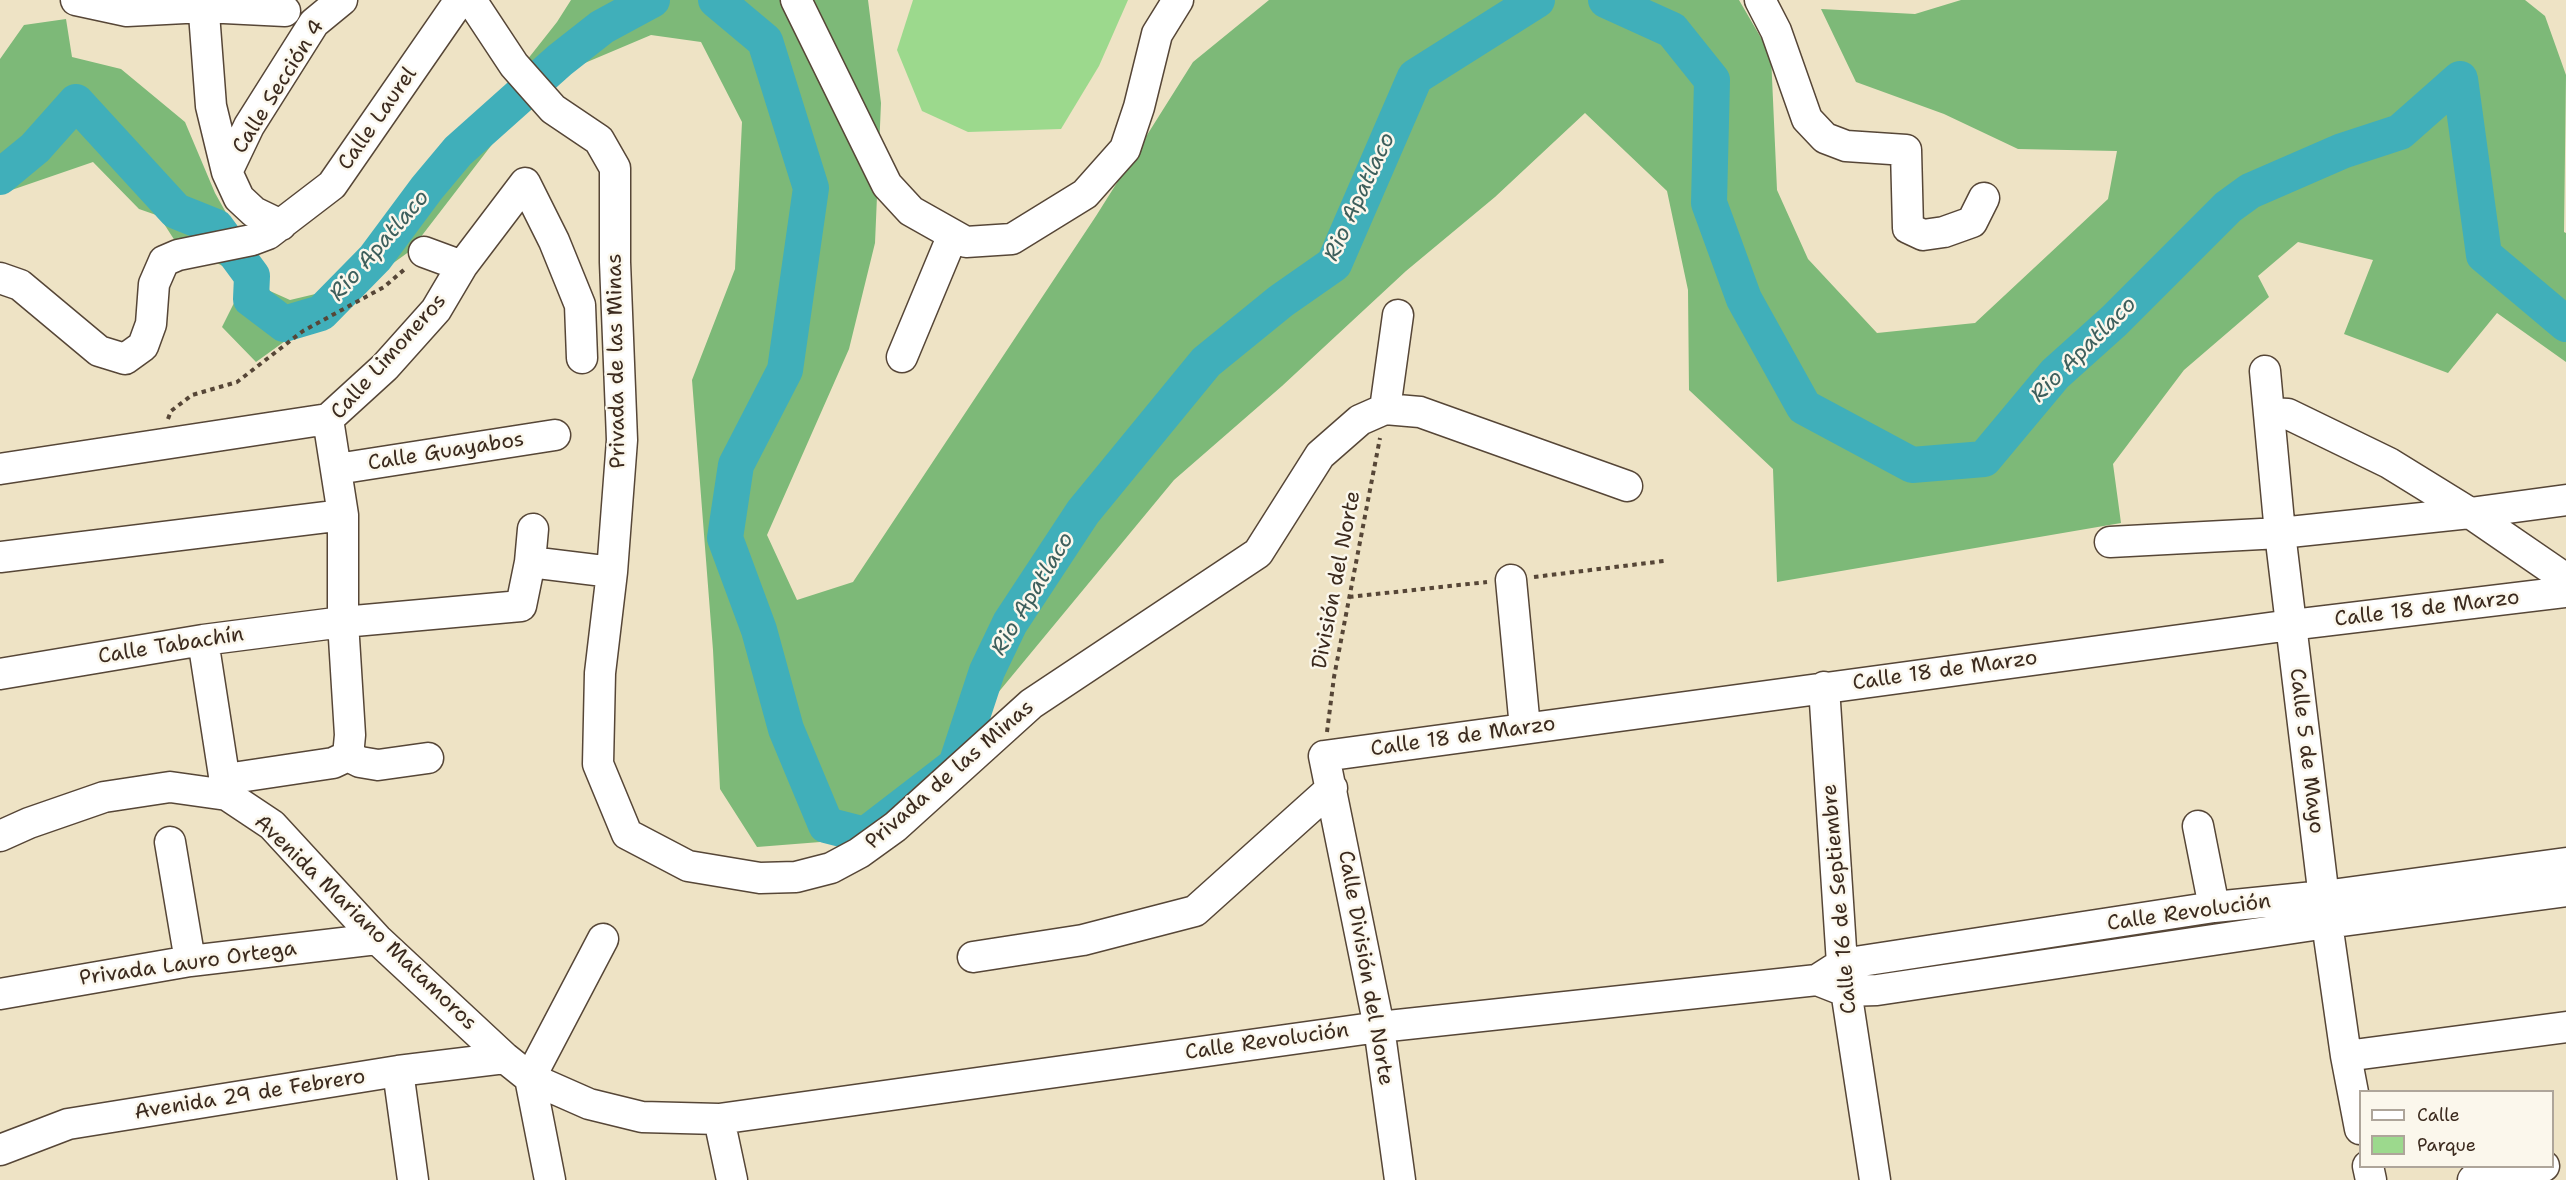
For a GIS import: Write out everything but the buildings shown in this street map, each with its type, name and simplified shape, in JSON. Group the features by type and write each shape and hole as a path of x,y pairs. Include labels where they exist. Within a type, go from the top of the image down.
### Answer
{"street":[{"path":"76,0 127,11 204,4 285,11"},
{"name":"Calle Sección 4","path":"281,225 254,212 239,198 227,172 249,126 314,23 342,0"},
{"name":"Calle Laurel","path":"0,278 20,285 99,351 124,359 143,346 151,324 154,284 164,261 178,255 252,240 268,234 332,185 460,0"},
{"name":"Privada de las Minas","path":"471,0 514,65 553,109 599,140 615,168 615,262 622,440 612,572 600,673 598,765 627,834 688,866 760,878 796,877 831,868 859,853 895,827 1031,704 1258,553 1320,455 1360,420 1385,409"},
{"path":"796,0 887,185 911,211 952,237 966,243 1012,239 1086,194 1125,149 1139,107 1156,34 1178,0"},
{"path":"1760,0 1776,31 1807,119 1819,132 1825,138 1846,146 1906,150 1908,228 1923,235 1944,232 1972,222 1984,198"},
{"path":"204,4 211,106 227,172"},
{"name":"Calle Limoneros","path":"349,746 343,622 343,515 328,419 385,367 436,310 462,266 525,183 554,241 580,305 582,358"},
{"path":"902,357 952,237"},
{"path":"424,252 462,266"},
{"path":"1398,315 1385,409 1420,412 1627,486"},
{"name":"Calle 5 de Mayo","path":"2265,371 2280,533 2325,910 2346,1056 2359,1119"},
{"path":"2269,413 2288,414 2389,463 2470,513 2566,579"},
{"path":"0,469 328,419"},
{"name":"Calle Guayabos","path":"337,469 555,435"},
{"path":"2110,542 2280,533 2470,513 2566,500"},
{"path":"0,557 343,515"},
{"path":"533,529 530,562 612,572"},
{"name":"Calle Tabachín","path":"0,674 203,640 343,622 521,606 530,562"},
{"path":"1511,580 1525,728"},
{"name":"Calle 18 de Marzo","path":"1324,756 2291,625 2566,592"},
{"path":"203,640 226,787 333,763 349,746 360,762 378,765 428,758"},
{"name":"Calle 16 de Septiembre","path":"1824,687 1843,977 1875,1180"},
{"name":"Calle División del Norte","path":"1324,756 1379,1027 1400,1180"},
{"name":"Avenida Mariano Matamoros","path":"0,836 28,823 104,797 170,787 226,787 272,825 376,939 505,1058 530,1078 589,1104 642,1117 720,1119"},
{"path":"973,957 1083,940 1195,911 1332,788"},
{"path":"2198,826 2214,907"},
{"path":"170,842 190,961"},
{"name":"Calle Revolución","path":"1843,977 1877,990 2325,910 2566,863"},
{"name":"Calle Revolución","path":"720,1119 1379,1027 1843,977 2214,907 2325,910 2566,891"},
{"name":"Privada Lauro Ortega","path":"0,994 190,961 376,939"},
{"path":"550,1180 530,1078 603,939"},
{"path":"2346,1056 2566,1027"},
{"name":"Avenida 29 de Febrero","path":"0,1150 68,1124 398,1071 505,1058"},
{"path":"398,1071 410,1180"},
{"path":"720,1119 732,1180"},
{"path":"2473,1180 2529,1174 2542,1168"}],"path":[{"path":"158,445 171,411 192,395 237,382 303,331 384,287 424,252"},
{"name":"División del Norte","path":"1324,756 1334,677 1385,409"}],"green space":[{"path":"571,0 868,0 881,103 875,243 849,349 767,535 797,600 853,582 1096,216 1193,62 1269,0 1739,0 1771,55 1777,190 1808,259 1877,333 1975,323 2108,199 2117,151 2018,149 1944,114 1856,82 1821,9 1915,14 1961,0 2525,0 2545,16 2566,75 2564,232 2566,233 2566,362 2497,313 2448,373 2344,334 2373,260 2298,242 2258,276 2269,297 2184,370 2113,464 2121,523 1777,582 1773,469 1689,390 1688,290 1667,191 1585,113 1495,197 1406,271 1282,386 1174,480 997,694 930,769 833,841 757,847 720,789 713,650 692,380 735,269 742,122 701,42 651,35 573,68 527,99 410,251 256,362 222,327 244,283 234,272 175,241 159,216 139,209 93,162 0,194 0,59 24,25 66,19 72,57 121,69 185,122 215,193 270,291 290,300 328,291 490,107 557,22"},
{"path":"913,0 1128,0 1099,66 1061,129 968,132 922,111 897,50"}],"waterway":[{"name":"Rio Apatlaco","path":"0,177 35,148 76,102 176,211 216,227 252,276 251,299 284,324 321,313 375,258 427,188 458,151 560,60 602,27 652,0"},
{"name":"Rio Apatlaco","path":"716,0 765,41 811,188 785,370 736,465 725,538 759,630 786,729 826,825 865,835 956,765 987,671 1010,623 1083,512 1206,362 1281,301 1334,264 1415,77 1537,0"},
{"name":"Rio Apatlaco","path":"1606,0 1672,30 1712,80 1709,203 1744,299 1804,407 1912,465 1984,459 2055,374 2114,321 2228,207 2250,191 2342,151 2400,132 2460,79 2484,255 2566,324"}]}
